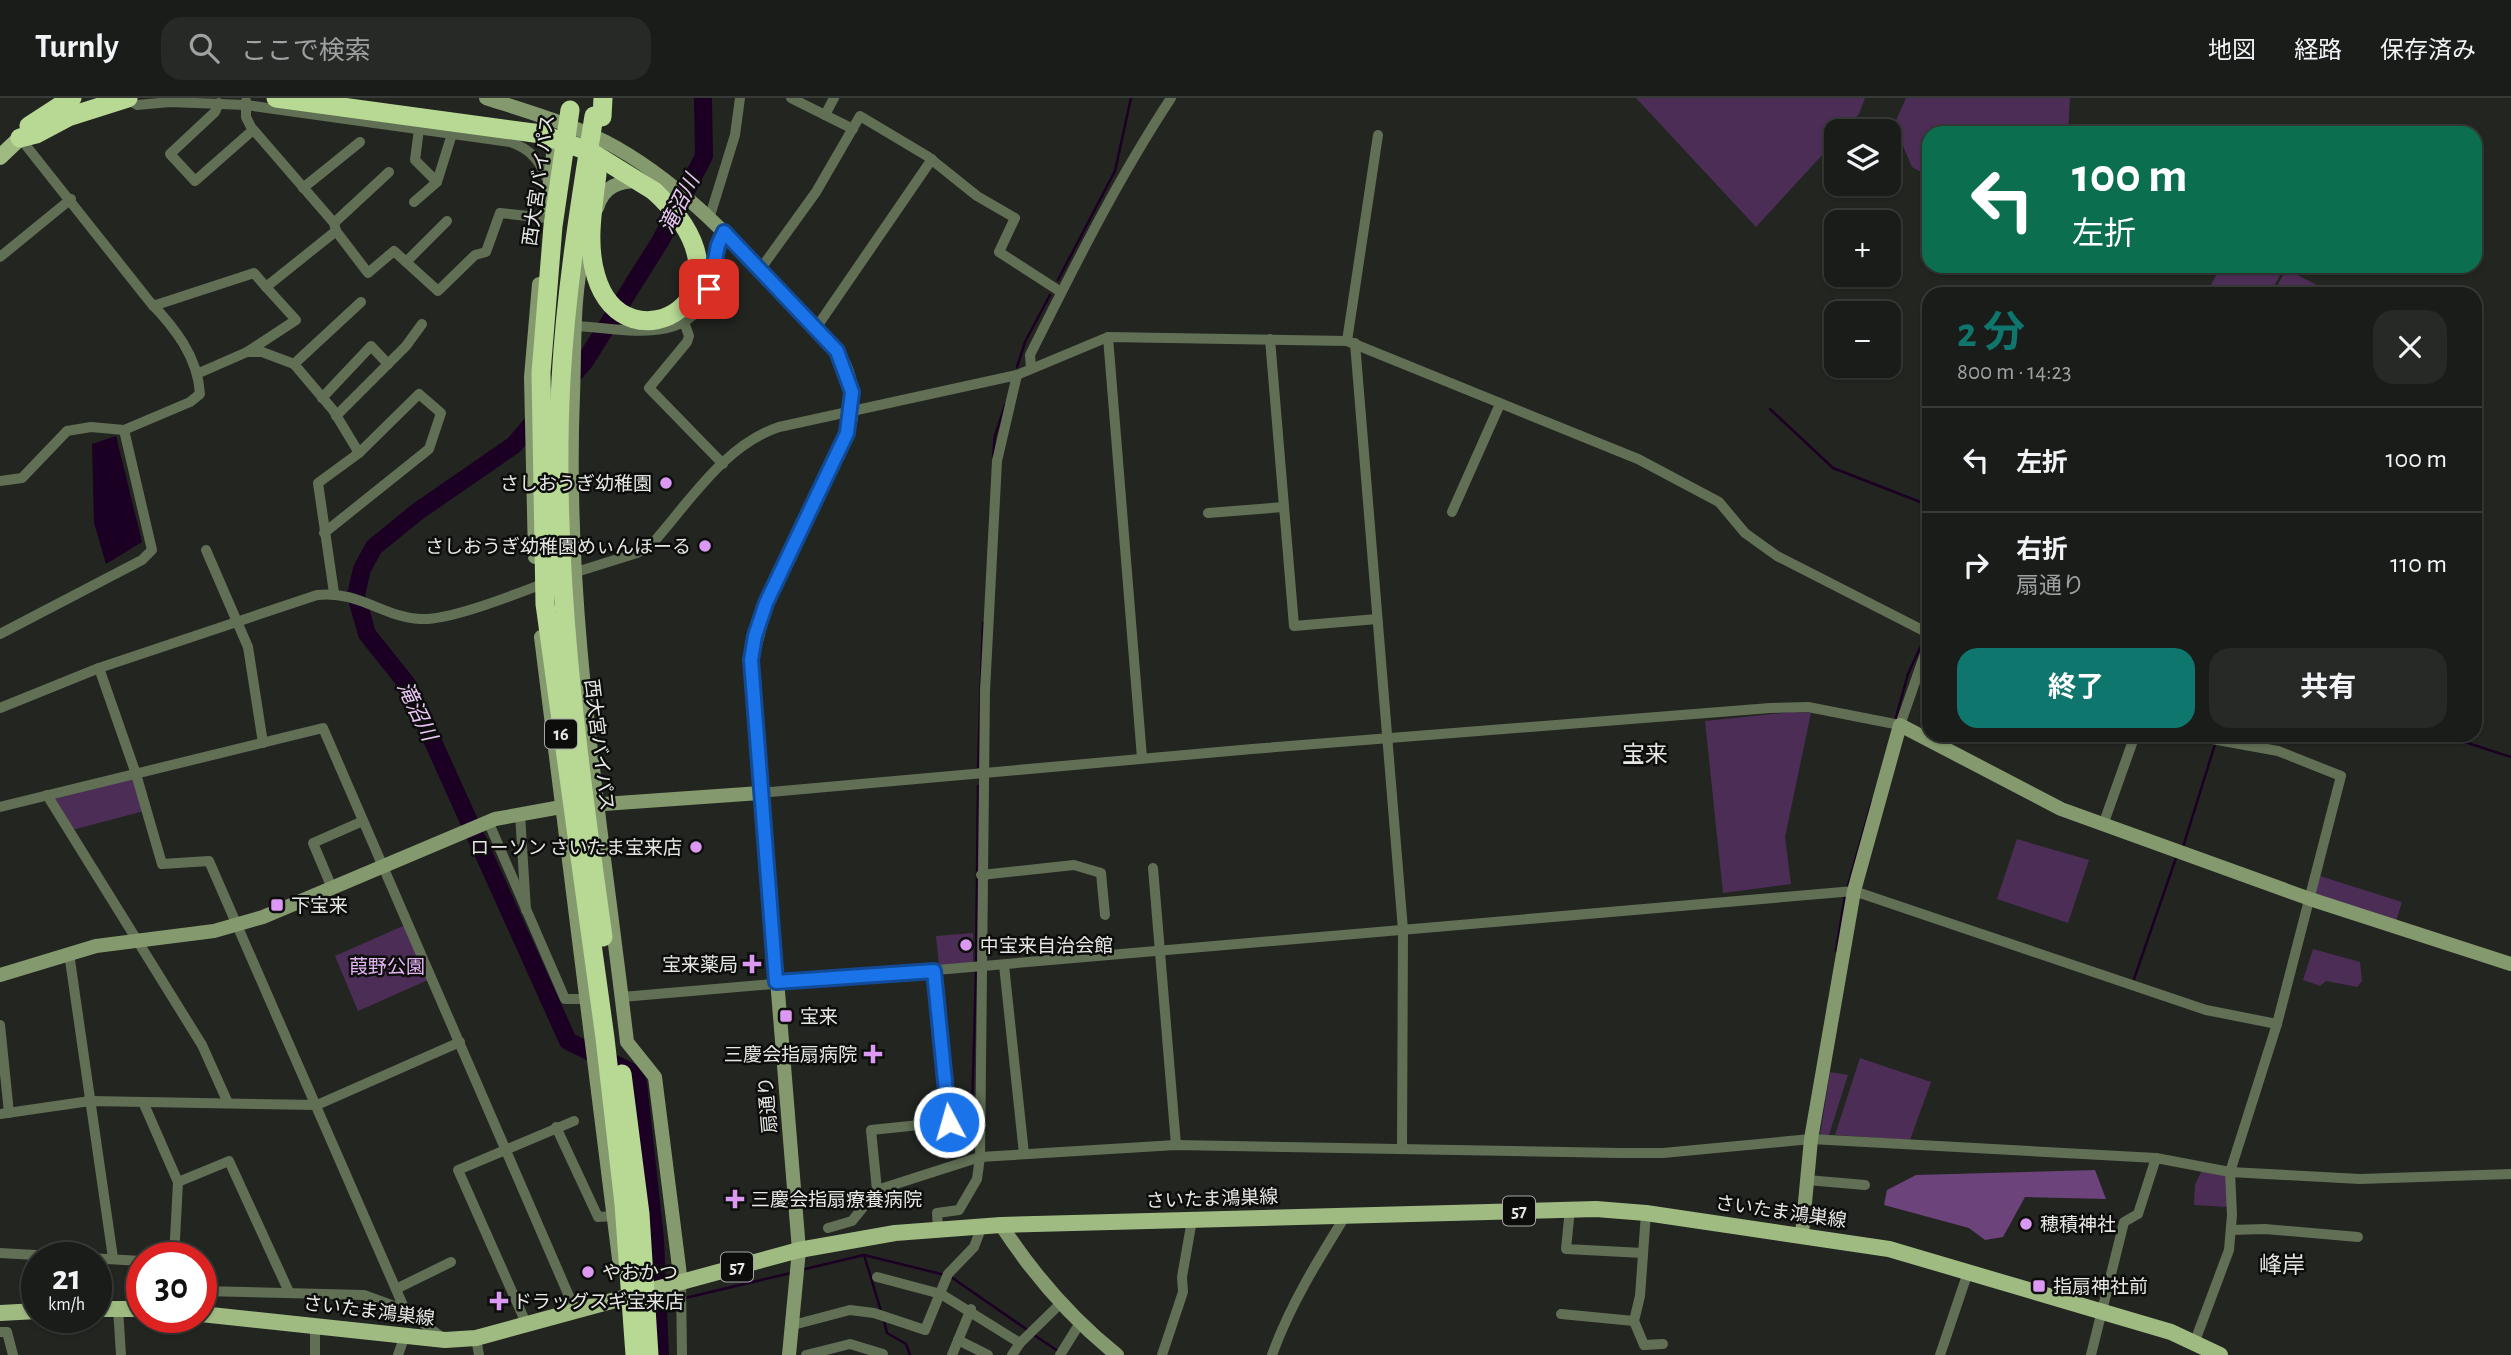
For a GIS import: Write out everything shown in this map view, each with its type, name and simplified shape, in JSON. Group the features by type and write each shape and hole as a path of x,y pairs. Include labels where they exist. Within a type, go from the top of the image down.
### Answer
{"highway":[{"path":"20,138 29,126 67,104 126,98"},
{"path":"276,98 322,101 452,127 555,137 591,152 655,185 692,237 700,266 699,282 681,310 666,318 646,321 632,318 615,308 602,291 594,271 592,227 599,107"},
{"name":"西大宮バイパス","path":"572,104 553,226 541,373 545,604 608,1062 624,1204 635,1355"},
{"name":"西大宮バイパス","path":"599,107 576,227 561,379 559,466 564,608 570,696 640,1214 649,1355"}],"main road":[{"path":"0,157 20,138"},
{"name":"さいたま鴻巣線","path":"217,1316 315,1325 404,1338 476,1338 623,1295 799,1250 857,1238 938,1228 1570,1209 1646,1213 1889,1249 2195,1341 2220,1355"},
{"path":"112,1308 126,1308"},
{"path":"0,1312 21,1311"}],"street":[{"path":"126,98 137,105 246,101 419,129 556,129 621,150"},
{"path":"486,98 550,119 621,150 655,185 695,205 837,351 844,364 852,392 852,412"},
{"path":"709,219 735,135 740,98"},
{"path":"792,98 853,129"},
{"path":"825,115 834,98"},
{"path":"1031,368 1030,355 1118,182 1171,98"},
{"path":"246,101 246,117 253,130 335,227 368,273 394,251 438,291 475,255 486,252 500,213 546,218"},
{"path":"219,103 215,112 170,154 195,181 253,130"},
{"path":"759,271 816,192 860,116 932,159 977,196 1015,218 999,252 1061,292"},
{"path":"414,202 436,182 452,127"},
{"path":"452,127 522,146 534,155 549,183"},
{"path":"419,129 415,160 436,182"},
{"path":"1378,135 1351,342 1403,930 1402,1149"},
{"path":"555,137 535,326 531,397 536,587 561,807 614,1216 628,1355"},
{"path":"0,481 22,478 66,431 91,427 124,430 190,402 200,394 199,373 173,326 153,306 20,138"},
{"path":"303,188 360,142"},
{"path":"816,328 932,159"},
{"path":"266,287 335,227 369,194 374,184 389,172"},
{"path":"655,185 615,185 600,195 582,257 582,326 570,454 573,573 596,804 627,1042 655,1077 682,1355"},
{"path":"0,257 71,200"},
{"path":"406,262 447,220"},
{"path":"535,326 582,326 647,332 684,322 706,298 718,245 724,232"},
{"path":"153,306 223,284 249,272 254,273 296,320 247,352 199,373"},
{"path":"294,364 361,302"},
{"path":"684,322 689,336 687,342 649,388 723,464"},
{"path":"336,416 422,324"},
{"path":"1108,337 1142,758"},
{"path":"0,708 99,668 317,595 339,594 422,620 627,557 651,545 723,464 762,432 1017,375 1108,337 1351,342 1639,459 1682,480 1718,502 1745,533 1777,556 1922,631"},
{"path":"1270,339 1294,626 1377,619"},
{"path":"322,398 370,346 388,363"},
{"path":"247,352 262,352 294,364 336,416 359,453"},
{"path":"938,1228 937,1213 959,1210 965,1200 977,1179 980,1157 982,774 997,461 1017,375"},
{"path":"324,533 429,449 441,413 419,394 359,453 318,483 324,533 339,594"},
{"path":"1452,512 1500,404"},
{"name":"扇通り","path":"789,1355 799,1250 752,687 755,636 766,603 838,451 852,412"},
{"path":"0,634 142,560 152,550 124,430"},
{"path":"1208,513 1284,507"},
{"path":"206,550 248,647 263,743"},
{"path":"1802,1234 1811,1139 1854,891 1900,725 1922,662"},
{"path":"99,668 136,774 162,864 209,861 405,1311"},
{"path":"0,975 69,953 133,939 236,926 332,888 461,831 520,814 561,807 760,793 1142,758 1770,708 1808,707 1900,725 1922,736"},
{"path":"0,807 323,728 575,1310"},
{"path":"1933,742 2061,808 2103,825 2310,899 2511,964"},
{"path":"2103,825 2133,742"},
{"path":"2195,1341 2223,1269 2231,1230 2230,1172 2277,1024 2341,776 2278,751 2228,742"},
{"path":"47,796 133,939 202,1045 228,1103"},
{"path":"520,814 528,905 525,912"},
{"path":"332,888 313,843 363,821"},
{"path":"485,823 565,999 586,999"},
{"path":"981,875 1074,866 1101,873 1105,915"},
{"path":"1153,868 1177,1145"},
{"path":"622,997 1854,891 2206,1010 2277,1024"},
{"path":"69,953 113,1258"},
{"path":"1004,965 1024,1154"},
{"path":"877,1190 872,1130 949,1122 934,971"},
{"path":"0,1025 5,1114 90,1101 317,1105 460,1042"},
{"path":"144,1102 178,1182 175,1242"},
{"path":"526,1323 458,1170 574,1121"},
{"path":"556,1127 598,1217 614,1216"},
{"path":"828,1228 852,1221 877,1190 980,1157 1177,1145 1662,1153 1811,1139 2156,1158 2230,1172 2405,1179 2447,1174 2511,1174"},
{"path":"2091,1355 2124,1222 2138,1214 2156,1158"},
{"path":"178,1182 229,1161 289,1292"},
{"path":"1807,1180 1865,1185"},
{"path":"1570,1209 1566,1249 1643,1253"},
{"path":"1646,1213 1640,1296 1634,1321 1644,1345 1663,1344"},
{"path":"1272,1355 1282,1328 1314,1266 1346,1215"},
{"path":"1162,1355 1183,1292 1182,1277 1192,1220"},
{"path":"793,1325 850,1310 874,1313 925,1330 948,1274 974,1247 982,1226"},
{"path":"1001,1226 1061,1303 1117,1355"},
{"path":"2231,1230 2266,1229 2358,1237"},
{"path":"0,1253 126,1259"},
{"path":"396,1289 451,1262"},
{"path":"1940,1355 1968,1272"},
{"path":"877,1277 941,1294 971,1309 1020,1343"},
{"path":"217,1292 364,1295 405,1311 445,1340"},
{"path":"1012,1355 1020,1343 1061,1303"},
{"path":"118,1308 121,1355"},
{"path":"951,1355 971,1309"},
{"path":"1562,1314 1634,1321"},
{"path":"1060,1355 1080,1323"},
{"path":"315,1325 315,1355"},
{"path":"0,1332 7,1332 13,1355"},
{"path":"398,1355 404,1338"},
{"path":"476,1338 479,1355"},
{"path":"958,1340 988,1355"},
{"path":"807,1355 850,1344 867,1352 883,1354"}],"green space":[{"path":"1636,98 1865,98 1854,119 1824,119 1824,153 1756,227"},
{"path":"1906,98 2070,98 2068,126 1922,126 1922,172 1912,167 1901,141 1901,119 1897,119"},
{"path":"2217,273 2281,273 2274,287 2210,287"},
{"path":"2284,273 2294,273 2321,287 2277,287"},
{"path":"1793,712 1811,713 1785,837 1791,884 1723,893 1705,721"},
{"path":"134,778 144,811 72,830 52,797"},
{"path":"2017,839 2089,860 2068,923 1997,899"},
{"path":"2320,876 2402,902 2396,921 2315,894"},
{"name":"葭野公園","path":"405,925 428,980 358,1011 335,956"},
{"path":"973,933 973,963 939,966 936,936"},
{"path":"2313,949 2360,962 2362,981 2357,987 2326,981 2320,986 2303,980"},
{"path":"1860,1058 1931,1082 1910,1140 1835,1135"},
{"path":"1830,1072 1848,1075 1829,1135 1820,1135"},
{"path":"2202,1170 2227,1175 2227,1207 2194,1205 2195,1185"}],"shaded area":[{"path":"116,436 142,542 106,564 94,523 92,444"},
{"path":"2095,1170 2106,1199 2025,1197 2003,1237 1985,1240 1969,1228 1884,1205 1887,1190 1916,1175"}],"waterway":[{"name":"滝沼川","path":"565,384 585,361 661,240 704,156 703,98"},
{"path":"1058,280 1115,171 1131,98"},
{"path":"1017,367 1025,342 1050,295"},
{"path":"993,456 995,436 1005,405"},
{"path":"1770,409 1833,468 1922,503"},
{"name":"滝沼川","path":"540,414 514,445 417,512 374,547 362,569 356,595 367,634 407,684 568,1041 633,1073 638,1083 655,1239 660,1355"},
{"path":"978,767 983,623"},
{"path":"1895,721 1908,674 1922,644"},
{"path":"2183,847 2216,742"},
{"path":"2465,742 2511,757"},
{"path":"976,963 978,786"},
{"path":"1847,889 1872,801"},
{"path":"2134,979 2176,858"},
{"path":"1836,951 1845,896"},
{"path":"971,1145 976,971"},
{"path":"864,1255 945,1275"},
{"path":"801,1270 864,1255 881,1311"},
{"path":"685,1298 791,1273"},
{"path":"951,1277 1029,1331"},
{"path":"659,1305 679,1300"},
{"path":"884,1321 887,1333 906,1344 910,1355"},
{"path":"1034,1335 1058,1351"}],"place":[{"name":"さしおうぎ幼稚園","path":"666,483"},
{"name":"さしおうぎ幼稚園めぃんほーる","path":"705,546"},
{"name":"ローソン さいたま宝来店","path":"696,847"},
{"name":"下宝来","path":"277,905"},
{"name":"中宝来自治会館","path":"966,945"},
{"name":"宝来薬局","path":"752,964"},
{"name":"宝来","path":"786,1016"},
{"name":"三慶会指扇病院","path":"873,1054"},
{"name":"三慶会指扇療養病院","path":"735,1199"},
{"name":"穂積神社","path":"2026,1224"},
{"name":"やおかつ","path":"588,1272"},
{"name":"指扇神社前","path":"2039,1286"},
{"name":"ドラッグスギ宝来店","path":"499,1301"}],"district":[{"name":"宝来","path":"1645,754"},
{"name":"峰岸","path":"2282,1265"}],"route":[{"path":"709,289 718,245 724,232 837,351 849,377 852,392 852,412 847,433 760,617 751,660 776,982 934,971 949,1122"}]}
